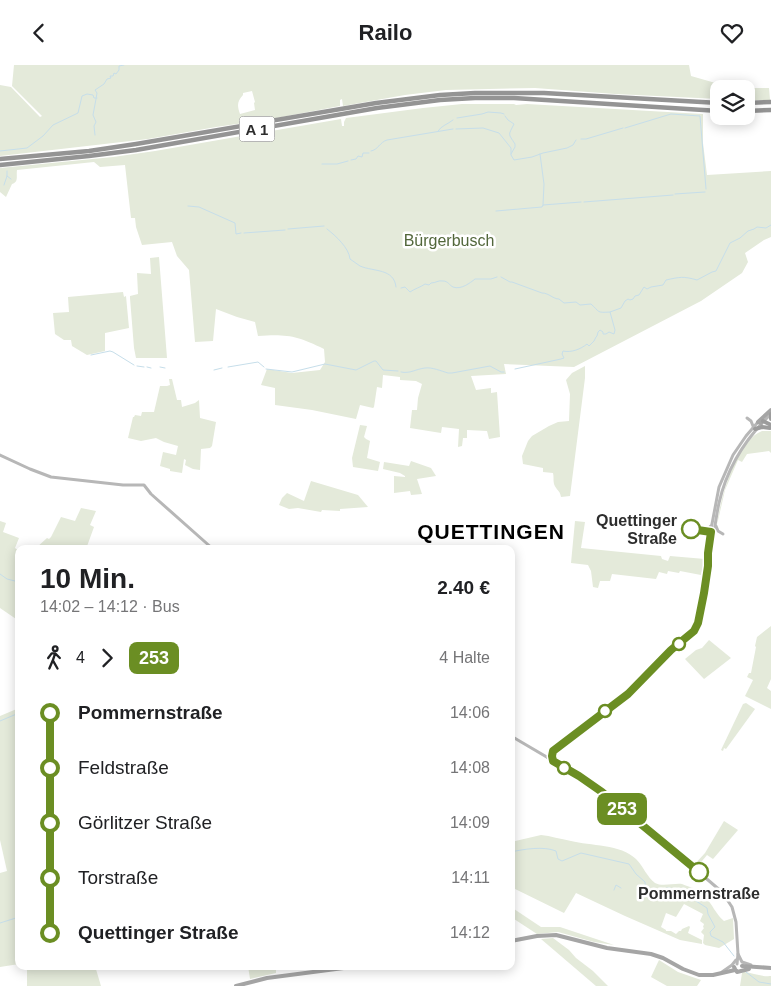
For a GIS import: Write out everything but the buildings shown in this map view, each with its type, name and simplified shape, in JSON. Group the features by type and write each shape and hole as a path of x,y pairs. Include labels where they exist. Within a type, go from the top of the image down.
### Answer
{"highway":[{"name":"A 1","path":"0,159 89,151 376,103 440,95 544,93 710,102"},
{"name":"A 1","path":"0,165 136,150 377,108 440,100 514,98 710,110"},
{"path":"755,103 771,102"},
{"path":"755,111 771,110"},
{"path":"771,412 771,419"},
{"path":"761,421 771,427"},
{"path":"754,428 771,427"}],"main road":[{"path":"547,757 628,694 671,650 694,631 698,623 713,529 727,477 741,448 754,428 771,412"},
{"path":"748,418 754,428"},
{"path":"0,455 51,477 136,486 144,485 151,494 208,545"},
{"path":"708,557 713,529"},
{"path":"710,538 705,531 713,529 723,534"},
{"path":"515,738 579,776 602,792 726,897 732,908 737,929 738,967"},
{"path":"553,751 553,761"},
{"path":"515,940 542,935 562,936 607,947 651,954 699,975 709,976 738,967 771,969"},
{"path":"738,954 742,962 758,968"},
{"path":"721,973 732,965 738,954"},
{"path":"236,986 267,977 326,970"}],"green space":[{"path":"14,65 689,65 691,76 710,81 710,99 535,88 446,90 343,106 342,99 340,100 340,106 271,119 148,139 0,156 0,85 11,87 40,117 42,116 12,86","holes":["252,91 255,110 240,114 238,104 243,93"]},
{"path":"755,88 769,88 770,100 755,100"},
{"name":"Bürgerbusch","path":"462,104 527,104 703,114 703,143 707,175 771,171 771,237 745,253 748,262 742,273 701,301 574,367 504,364 506,374 471,376 476,390 491,388 491,393 497,392 500,437 489,439 487,431 467,430 467,438 463,438 462,446 458,447 459,429 442,427 441,433 410,428 412,410 417,410 422,384 416,381 400,380 400,377 383,375 382,388 377,387 374,407 360,405 356,419 275,405 275,388 261,385 267,369 292,373 320,370 325,362 324,349 307,341 292,337 277,335 258,336 255,322 216,309 213,341 195,342 189,270 177,256 172,242 142,245 135,218 131,218 125,165 100,167 94,162 17,170 16,180 6,197 0,192 0,168 155,151 341,119 342,126 344,126 346,118"},
{"path":"159,257 167,358 136,358 130,296 138,294 137,273 151,274 150,258"},
{"path":"123,292 124,297 126,296 129,328 105,333 105,351 87,355 72,346 71,340 64,340 55,334 53,313 69,312 68,297"},
{"path":"585,366 570,496 561,497 554,484 553,473 543,472 543,468 523,464 522,456 532,436 558,422 569,421 570,394 566,380 572,373"},
{"path":"169,379 172,379 177,400 181,400 182,407 199,400 200,418 216,422 212,446 201,449 200,470 185,465 186,460 184,459 182,473 170,471 170,469 160,466 163,452 176,455 178,446 156,438 141,441 128,438 133,417 135,415 141,416 142,412 154,412 160,386 170,385"},
{"path":"360,425 367,426 364,437 370,441 367,458 380,462 378,471 353,467 352,458"},
{"path":"762,431 771,431 771,453 769,451 747,454 742,462 738,460 725,490 717,525 722,501 726,486 737,458 744,446"},
{"path":"411,461 431,468 436,476 417,479 422,494 411,495 410,491 394,493 394,476 405,476 383,469 384,462 409,466"},
{"path":"311,481 358,495 368,507 340,509 340,511 322,510 321,512 298,508 289,509 279,505 287,493 304,501"},
{"path":"81,508 96,511 90,525 94,527 87,545 39,545 51,537 61,517 75,521"},
{"path":"0,521 6,523 3,532 19,538 15,545 15,618 0,608"},
{"path":"575,521 585,522 581,548 661,556 662,559 668,561 670,556 705,559 701,575 668,571 667,574 659,572 656,579 612,574 610,581 600,581 598,588 593,587 591,571 588,565 571,563"},
{"path":"771,626 771,679 767,688 771,691 771,709 745,696 753,680 747,677 751,673 757,637"},
{"path":"709,640 731,658 704,679 685,659 696,650 702,648"},
{"path":"746,703 755,709 726,749 721,750 743,704"},
{"path":"15,710 15,965 0,967 0,873 7,871 0,840 0,716"},
{"path":"724,821 738,830 713,859 707,855 697,867 694,865 705,853"},
{"path":"541,835 605,846 630,854 655,883 661,885 682,884 693,888 705,897 724,921 733,918 734,939 719,948 705,945 703,943 704,935 701,932 704,924 700,921 703,914 684,904 676,917 666,913 661,927 666,931 676,934 689,926 688,933 702,940 702,944 680,940 576,893 564,913 515,889 515,841"},
{"path":"515,910 541,927 560,927 614,945 594,942 558,932 537,934 515,920"},
{"path":"553,938 608,986 596,986 541,939"},
{"path":"659,960 678,972 701,980 697,986 667,986 651,977"},
{"path":"27,970 96,970 101,986 27,986"},
{"path":"249,970 276,970 276,973 250,979"},
{"path":"742,973 771,976 771,986 740,986"}],"waterway":[{"path":"95,135 94,126 96,122 93,115 97,93 95,90 104,84 107,79 111,78 110,76 113,76 114,73 116,74 119,66 124,65"},
{"path":"0,151 27,148 43,136 53,125 78,113 82,96 87,94 97,98"},
{"path":"457,118 488,112 504,114"},
{"path":"625,128 671,114 700,116 706,189"},
{"path":"505,116 514,124 510,134 515,147 511,154"},
{"path":"438,131 453,120"},
{"path":"456,129 483,128 499,133 511,148 511,155 514,160 567,148 573,145 576,140"},
{"path":"581,139 623,128"},
{"path":"371,151 387,140 453,129"},
{"path":"351,160 356,159 358,156 362,157 363,153 369,153"},
{"path":"540,154 544,184 543,205"},
{"path":"322,164 337,164 348,161"},
{"path":"4,185 7,171"},
{"path":"7,176 11,179"},
{"path":"675,194 705,192"},
{"path":"584,202 673,195"},
{"path":"496,211 581,202"},
{"path":"188,206 199,207 235,223 236,234 241,233"},
{"path":"515,369 564,358 563,351 576,350 587,344 589,346 600,330 603,334 609,332 614,334 615,330 610,312 621,308 625,301 639,295 644,287 647,289 663,285 666,280 678,278 697,280 716,271 730,243 757,227 766,228 771,225"},
{"path":"288,229 324,226"},
{"path":"327,229 345,247 350,259 360,266 392,277 396,287"},
{"path":"244,233 285,230"},
{"path":"401,288 405,287 410,292 425,284 429,285 441,281 459,288 475,279 497,277"},
{"path":"501,277 510,282 547,294 564,303 591,304 599,311 610,312"},
{"path":"91,355 110,351 134,365"},
{"path":"266,369 292,372 325,364 356,370 376,361 383,370 398,371"},
{"path":"228,367 258,362 264,367"},
{"path":"137,366 144,367"},
{"path":"401,372 428,368 452,373 490,366 504,372"},
{"path":"147,367 151,368"},
{"path":"160,367 165,368"},
{"path":"214,370 222,368"},
{"path":"0,574 7,579 15,581"},
{"path":"0,721 15,715"},
{"path":"515,851 540,848 551,849 556,851 558,859 562,861 581,853 629,864 645,882 647,889 650,891 657,894 667,888 677,889 686,892 707,908 715,927 710,932 711,936 723,942 734,956"},
{"path":"614,890 616,885 621,888"},
{"path":"0,923 15,918"},
{"path":"746,972 759,982 771,984"}],"bus line":[{"name":"253","path":"691,529 711,532 708,545 708,566 698,623 694,631 671,650 628,694 553,751 552,756 553,761 602,792 699,872"}],"place":[{"name":"Quettinger Straße","path":"691,529"},
{"name":"Pommernstraße","path":"699,872"}],"district":[{"name":"QUETTINGEN","path":"491,531"}]}
